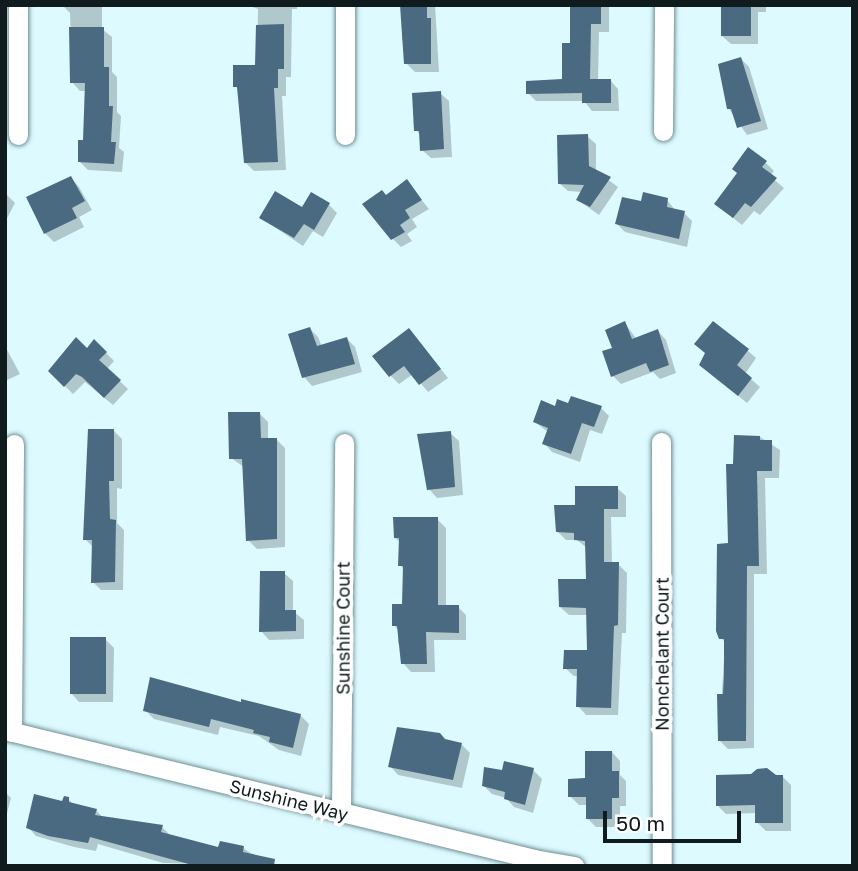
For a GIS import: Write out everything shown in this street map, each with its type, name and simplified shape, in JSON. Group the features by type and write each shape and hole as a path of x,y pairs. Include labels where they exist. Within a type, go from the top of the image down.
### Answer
{"street":[{"path":"18,5 18,135"},
{"path":"345,5 345,135"},
{"path":"663,131 664,5"},
{"name":"Nonchelant Court","path":"662,442 662,866"},
{"name":"Sunshine Court","path":"341,813 344,443"},
{"path":"8,731 14,444"},
{"name":"Sunshine Way","path":"8,731 341,813 574,866"}],"building":[{"path":"400,5 427,5 427,18 431,18 431,64 404,64"},
{"path":"570,5 601,5 601,24 591,24 590,79 611,79 611,103 582,103 582,93 526,94 526,81 562,79 562,43 570,43"},
{"path":"721,5 751,5 751,36 721,36"},
{"path":"284,24 284,69 278,69 278,88 274,88 278,162 244,163 237,87 233,87 233,65 255,65 256,25"},
{"path":"69,27 104,27 104,67 109,67 109,106 113,106 111,142 116,142 114,164 78,162 78,140 83,140 85,83 70,83"},
{"path":"741,57 761,121 737,128 731,109 727,109 718,64"},
{"path":"441,91 444,149 420,151 419,131 414,131 412,93"},
{"path":"588,134 589,166 611,177 590,207 576,200 584,185 558,184 557,135"},
{"path":"748,147 767,161 762,167 777,178 751,207 745,203 733,218 714,204 737,173 732,169"},
{"path":"71,176 85,201 72,208 77,218 44,234 26,197"},
{"path":"407,179 422,200 405,210 410,218 400,225 405,232 391,240 362,204 382,190 386,195"},
{"path":"275,191 302,207 311,192 330,203 314,230 304,224 294,238 259,218"},
{"path":"643,192 668,198 667,207 685,211 679,239 615,224 622,197 641,201"},
{"path":"625,321 632,339 658,329 669,365 650,372 646,363 611,377 602,351 612,348 605,330"},
{"path":"713,321 749,349 737,365 752,378 738,396 699,365 705,353 694,344"},
{"path":"310,327 317,346 347,337 355,364 302,378 288,334"},
{"path":"409,328 441,369 419,385 404,366 389,377 372,356"},
{"path":"76,337 87,348 94,339 107,352 99,360 121,380 104,398 76,374 64,387 48,371"},
{"path":"571,396 602,406 594,427 582,423 571,454 542,444 548,428 533,422 541,400 555,406 557,399 568,403"},
{"path":"228,412 260,412 261,438 277,438 277,539 246,541 242,459 229,459"},
{"path":"88,429 114,429 114,481 109,481 110,519 116,520 115,582 91,583 92,540 83,540"},
{"path":"451,431 455,487 427,490 417,434"},
{"path":"734,435 760,436 760,440 772,440 772,471 757,471 759,566 747,566 746,741 718,741 717,694 723,694 724,639 719,639 716,631 717,544 728,543 726,464 733,464"},
{"path":"575,486 618,486 618,509 604,509 604,562 619,562 618,625 614,626 611,708 576,707 577,669 563,669 564,650 587,650 586,608 559,607 558,579 586,579 585,541 574,540 574,533 556,532 554,505 575,505"},
{"path":"393,517 438,517 438,605 459,605 459,633 426,632 427,664 401,664 397,626 392,626 392,604 402,604 403,566 398,566 399,538 394,538"},
{"path":"260,571 285,571 285,610 296,610 296,631 259,632"},
{"path":"70,637 106,637 106,694 70,694"},
{"path":"150,677 241,702 241,699 301,714 293,748 269,742 270,737 253,733 254,730 211,719 209,727 143,711"},
{"path":"397,727 440,733 445,739 462,743 453,780 388,767"},
{"path":"585,751 612,751 612,771 619,771 619,798 612,798 612,819 586,819 586,797 568,797 568,779 585,778"},
{"path":"504,761 534,768 525,805 504,799 505,792 482,786 484,767 502,770"},
{"path":"767,768 776,775 783,775 783,823 755,823 755,805 716,806 716,775 751,774 757,769"},
{"path":"34,794 62,801 64,796 69,797 69,802 97,809 95,815 163,825 161,832 218,847 220,841 244,846 243,852 275,859 274,866 196,866 90,837 88,843 48,836 26,828"}]}
